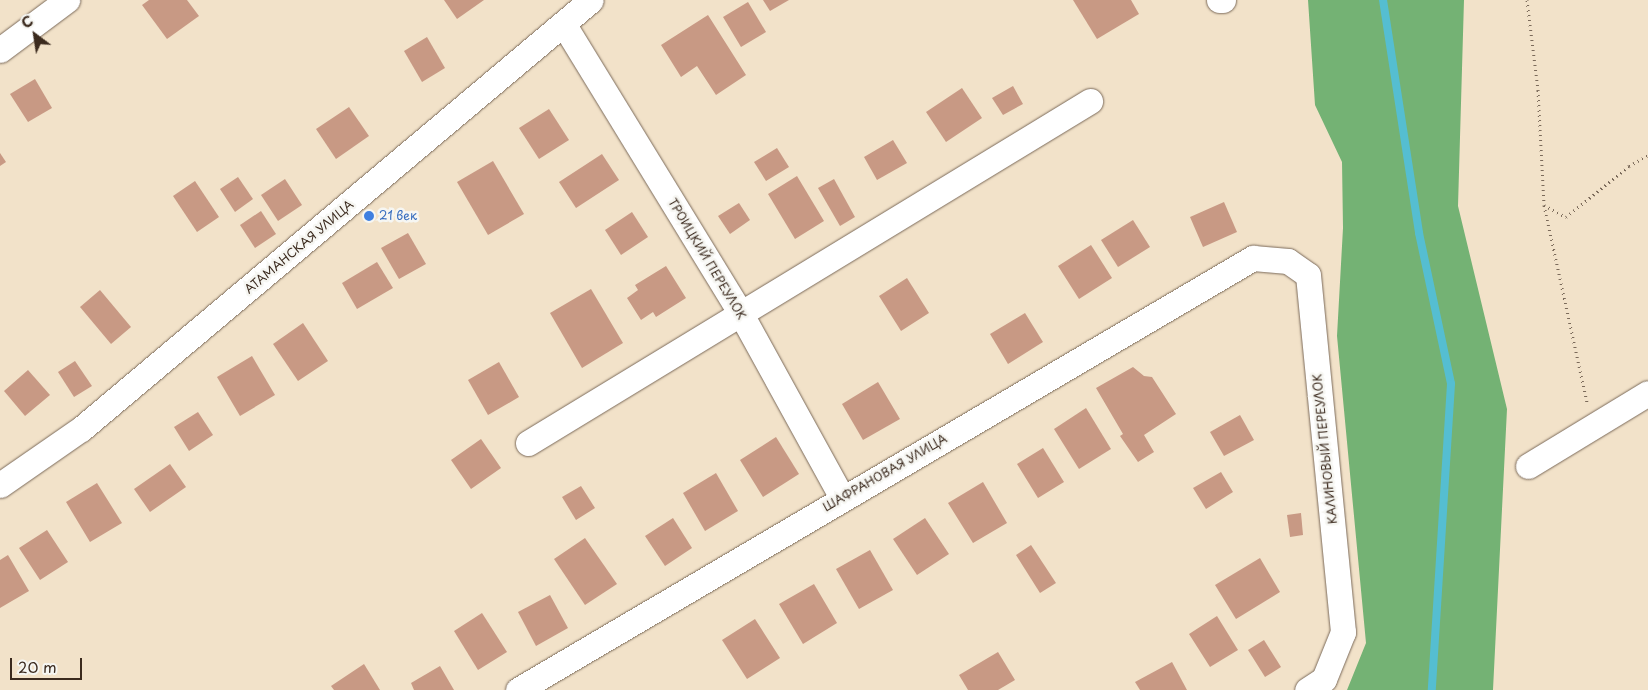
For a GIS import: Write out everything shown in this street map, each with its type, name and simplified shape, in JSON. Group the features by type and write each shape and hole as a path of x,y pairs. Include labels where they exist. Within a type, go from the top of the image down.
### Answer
{"street":[{"path":"0,50 66,0"},
{"name":"АТАМАНСКАЯ УЛИЦА","path":"0,485 81,429 564,25 591,0"},
{"name":"ТРОИЦКИЙ ПЕРЕУЛОК","path":"564,25 741,314 842,498"},
{"path":"528,443 1090,101"},
{"name":"ШАФРАНОВАЯ УЛИЦА","path":"518,690 1253,258"},
{"name":"КАЛИНОВЫЙ ПЕРЕУЛОК","path":"1253,258 1288,261 1308,275 1343,632 1316,684"},
{"path":"1528,466 1648,393"}],"path":[{"path":"1527,0 1538,90 1544,205 1592,426"},
{"path":"1544,205 1566,217 1629,166 1648,155"}],"green space":[{"path":"1308,0 1464,0 1458,206 1507,409 1493,690 1347,690 1366,643 1337,336 1343,228 1342,162 1315,105"}],"building":[{"path":"149,0 187,0 199,16 167,39 142,5"},
{"path":"444,0 484,0 457,19"},
{"path":"763,0 789,0 770,11"},
{"path":"1073,0 1131,0 1139,14 1097,39"},
{"path":"748,2 766,32 741,47 723,17"},
{"path":"708,15 746,75 716,95 697,66 681,77 661,45"},
{"path":"427,37 445,68 422,82 404,51"},
{"path":"35,79 52,108 28,122 10,94"},
{"path":"1013,86 1023,104 1003,115 992,98"},
{"path":"962,88 982,118 946,142 926,112"},
{"path":"349,107 369,136 336,159 316,129"},
{"path":"549,109 569,140 539,159 519,128"},
{"path":"893,140 907,163 877,180 864,157"},
{"path":"777,148 789,167 766,181 754,162"},
{"path":"0,153 6,162 0,166"},
{"path":"602,154 619,180 576,208 559,182"},
{"path":"493,161 524,214 488,235 457,182"},
{"path":"797,176 824,221 795,239 768,194"},
{"path":"238,177 253,199 235,212 220,189"},
{"path":"285,179 302,205 278,221 261,195"},
{"path":"834,179 855,217 840,226 818,188"},
{"path":"195,181 219,217 197,232 173,196"},
{"path":"1224,202 1237,232 1203,247 1190,217"},
{"path":"739,203 750,220 730,234 718,216"},
{"path":"261,211 276,234 255,248 240,225"},
{"path":"632,212 648,237 621,255 605,230"},
{"path":"1133,220 1150,247 1118,267 1101,240"},
{"path":"408,233 426,264 399,279 381,248"},
{"path":"1091,245 1112,278 1079,299 1058,266"},
{"path":"377,262 393,288 357,309 342,283"},
{"path":"666,266 686,298 656,317 653,312 641,320 627,298 638,290 635,285"},
{"path":"907,278 929,313 901,331 879,296"},
{"path":"591,289 623,343 582,368 550,313"},
{"path":"100,290 131,327 111,344 80,307"},
{"path":"1025,313 1043,342 1008,364 990,334"},
{"path":"303,323 328,361 298,381 273,344"},
{"path":"252,356 275,395 240,416 217,377"},
{"path":"75,361 92,386 74,397 58,372"},
{"path":"499,362 519,397 488,415 468,380"},
{"path":"1133,367 1144,376 1152,377 1176,414 1144,435 1154,452 1138,462 1120,436 1123,434 1096,388"},
{"path":"28,370 50,395 25,416 4,391"},
{"path":"878,382 900,419 863,440 842,404"},
{"path":"1086,408 1111,449 1079,469 1054,429"},
{"path":"198,412 213,435 189,451 174,427"},
{"path":"1240,415 1254,440 1224,456 1210,432"},
{"path":"776,437 799,474 763,497 740,460"},
{"path":"481,439 501,468 471,489 451,460"},
{"path":"1043,448 1064,482 1038,498 1017,464"},
{"path":"170,464 186,487 150,512 134,489"},
{"path":"1221,472 1233,492 1206,509 1193,488"},
{"path":"716,473 738,511 705,531 683,493"},
{"path":"983,482 1007,523 973,543 948,503"},
{"path":"97,483 122,523 90,542 66,502"},
{"path":"581,486 595,508 576,520 562,497"},
{"path":"1301,513 1303,535 1290,537 1287,515"},
{"path":"673,518 692,548 665,566 645,536"},
{"path":"925,518 949,554 917,575 893,539"},
{"path":"47,530 68,562 40,580 19,548"},
{"path":"585,538 617,584 585,605 554,559"},
{"path":"1031,545 1056,583 1040,593 1016,555"},
{"path":"870,550 893,590 859,609 836,569"},
{"path":"8,555 29,591 0,608 0,560"},
{"path":"1260,558 1280,592 1236,619 1215,585"},
{"path":"814,584 837,623 803,644 779,604"},
{"path":"550,595 568,628 536,646 518,612"},
{"path":"482,613 507,652 478,670 454,631"},
{"path":"1217,616 1238,650 1210,667 1189,634"},
{"path":"755,619 780,658 747,679 722,640"},
{"path":"1264,640 1281,667 1265,677 1248,650"},
{"path":"998,652 1015,680 998,690 968,690 959,675"},
{"path":"1172,662 1187,690 1140,690 1135,682"},
{"path":"364,664 380,690 334,690 331,686"},
{"path":"440,666 454,690 414,690 411,683"}],"waterway":[{"path":"1383,0 1419,233 1451,384 1432,690"}],"place":[{"name":"21 век","path":"369,216"}]}
